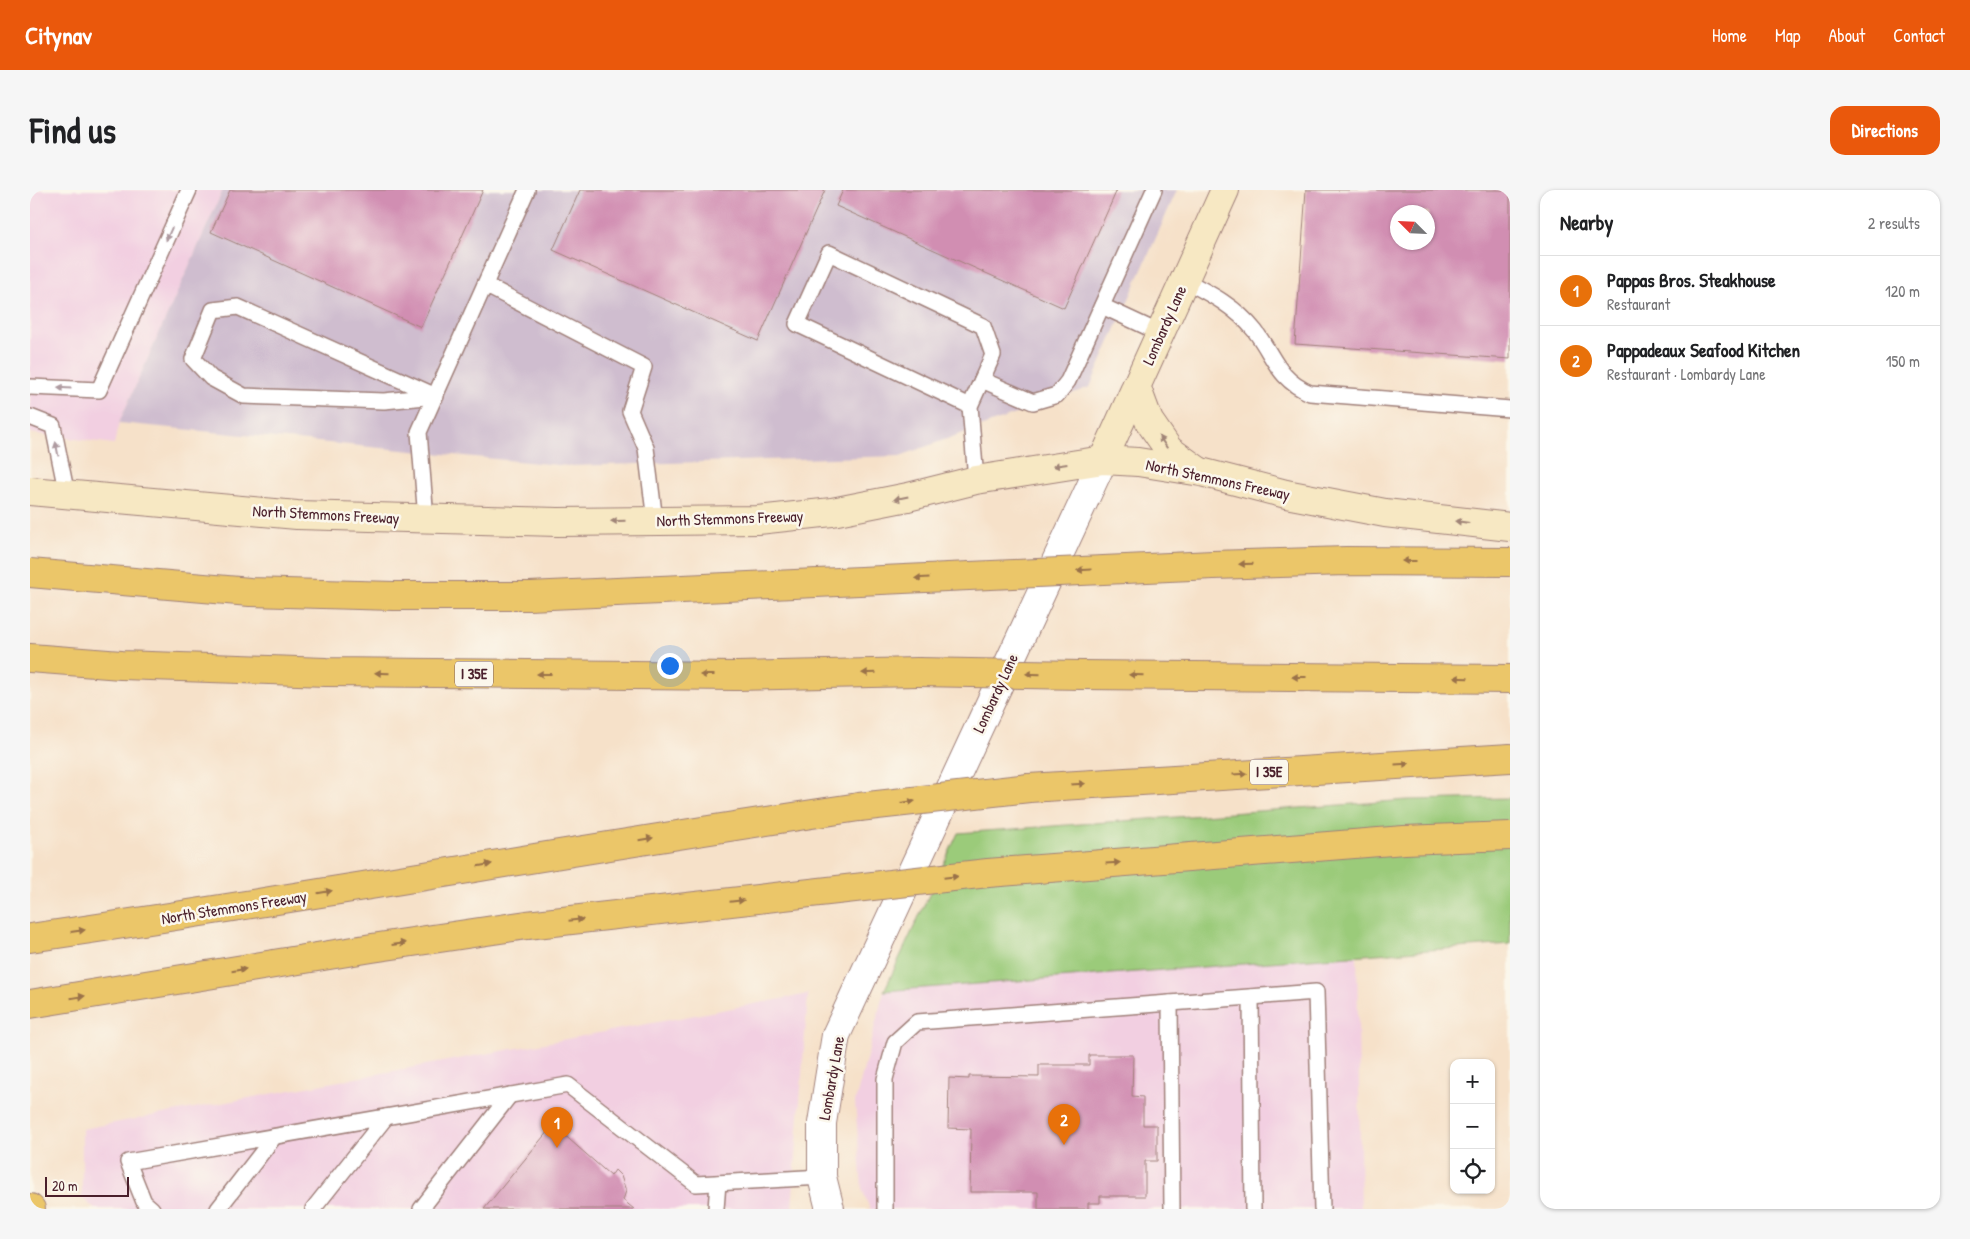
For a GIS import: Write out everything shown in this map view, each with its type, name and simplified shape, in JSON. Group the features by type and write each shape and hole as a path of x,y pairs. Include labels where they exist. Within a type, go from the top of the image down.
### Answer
{"highway":[{"path":"30,573 250,592 394,596 529,596 1213,565 1346,561 1510,562"},
{"name":"I 35E","path":"30,658 121,665 326,672 737,676 918,672 1510,679"},
{"name":"North Stemmons Freeway","path":"30,938 221,910 668,835 860,807 1029,788 1510,758"},
{"path":"30,1004 372,948 528,925 939,878 1404,840 1510,836"}],"main road":[{"name":"Lombardy Lane","path":"1103,460 1225,190"},
{"path":"1136,386 1149,421 1169,450 1201,472"},
{"name":"North Stemmons Freeway","path":"30,491 297,515 558,522 758,520 832,512 908,497 976,480 1103,460 1138,462 1201,472 1286,494 1385,513 1510,527"}],"street":[{"name":"Lombardy Lane","path":"830,1209 822,1177 822,1124 836,1035 1103,460"}],"lane":[{"path":"30,387 99,390 189,190"},
{"path":"426,519 419,432 527,190"},
{"path":"982,380 1033,402 1057,395 1068,381 1154,190"},
{"path":"970,406 797,324 829,253 983,326 993,355 970,406 976,480"},
{"path":"1184,280 1218,297 1237,312 1255,332 1282,373 1296,388 1310,393 1510,409"},
{"path":"485,285 644,367 630,411 646,448 656,521"},
{"path":"1102,306 1160,333"},
{"path":"238,307 436,396 384,401 244,396 211,378 194,358 214,310 238,307"},
{"path":"30,417 53,426 67,495"},
{"path":"885,1209 885,1079 895,1042 917,1022 1316,992 1322,1209"},
{"path":"1251,997 1253,1209"},
{"path":"1170,1003 1172,1209"},
{"path":"152,1209 144,1202 128,1162 568,1085 696,1184 822,1177"},
{"path":"421,1209 510,1095"},
{"path":"313,1209 386,1117"},
{"path":"218,1209 274,1137"},
{"path":"716,1209 718,1183"}],"shaded area":[{"path":"30,190 223,190 119,423 114,444 30,433"},
{"path":"223,190 1177,190 1090,387 900,456 569,466 119,423"},
{"path":"1357,956 1361,1209 870,1209 862,1189 855,1102 884,991"},
{"path":"808,994 792,1209 95,1209 82,1198 82,1129"}],"green space":[{"path":"1510,798 1510,944 884,991 958,833 1408,800"}],"building":[{"path":"230,190 483,190 421,327 211,232"},
{"path":"580,190 825,190 758,341 553,250"},
{"path":"843,190 1117,190 1064,308 836,206"},
{"path":"1306,190 1510,190 1510,359 1295,344"},
{"path":"1089,1055 1133,1055 1132,1096 1143,1097 1143,1125 1157,1125 1157,1161 1145,1161 1145,1196 1100,1196 1100,1203 1088,1203 1088,1209 1038,1209 1038,1192 970,1192 971,1129 948,1128 949,1078 969,1079 969,1076 1039,1077 1039,1065 1089,1065"},
{"path":"553,1125 611,1176 615,1170 621,1176 626,1191 623,1200 634,1209 484,1209"}],"place":[{"name":"Pappadeaux Seafood Kitchen","path":"1064,1145"},
{"name":"Pappas Bros. Steakhouse","path":"557,1148"}]}
